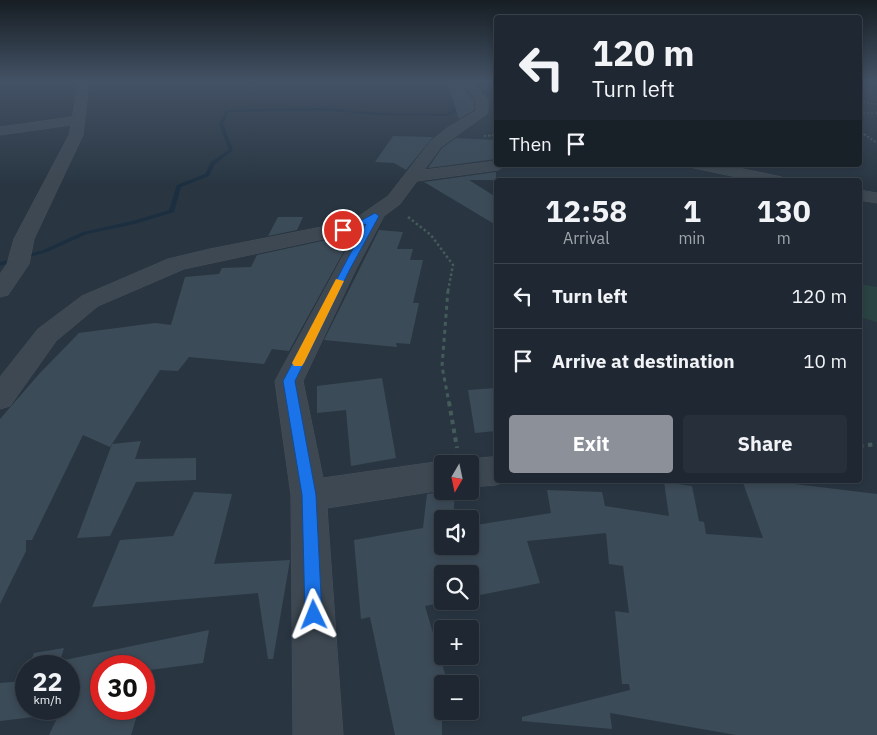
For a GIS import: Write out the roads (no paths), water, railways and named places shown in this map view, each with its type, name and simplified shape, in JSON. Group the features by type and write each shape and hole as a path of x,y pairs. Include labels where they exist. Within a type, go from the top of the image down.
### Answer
{"street":[{"path":"0,290 21,252 76,135 79,116"},
{"path":"318,735 309,495 289,381 345,269 383,210 412,177 436,144 452,131 476,116"},
{"path":"0,131 78,120"},
{"path":"412,177 494,166"},
{"path":"710,167 766,178"},
{"path":"862,196 877,198"},
{"path":"0,398 47,335 90,302 176,264 210,254 358,226 383,210"},
{"path":"0,245 21,252"},
{"path":"479,470 494,471"},
{"path":"309,495 434,472"}],"waterway":[{"path":"0,264 45,251 85,233 133,223 172,211 179,186 207,175 213,163 231,150 221,124 225,116"}]}
